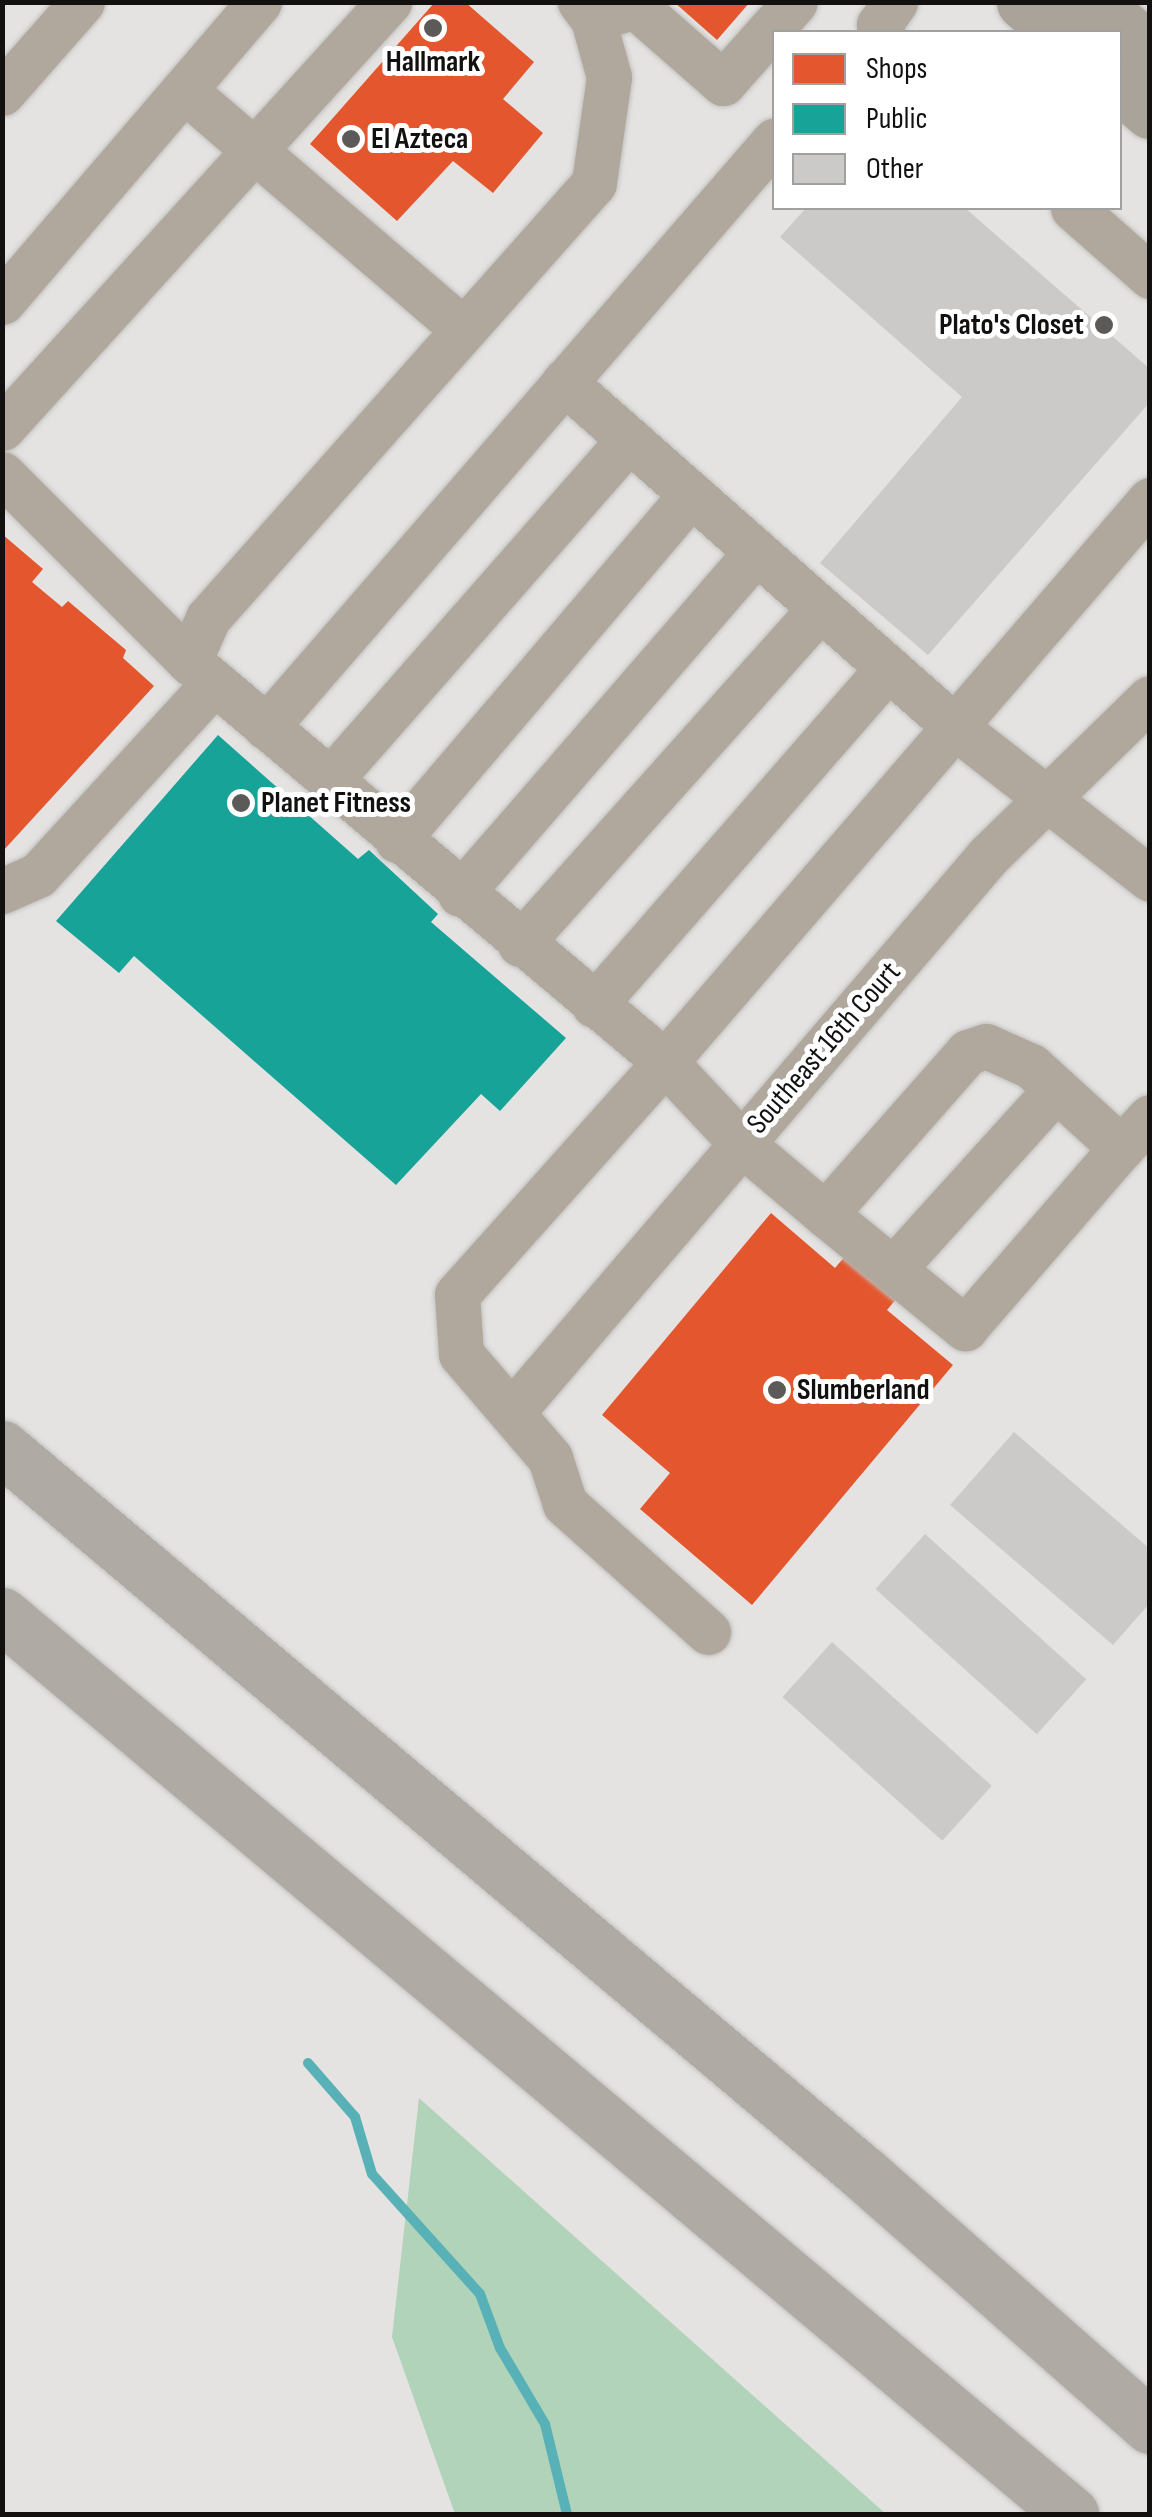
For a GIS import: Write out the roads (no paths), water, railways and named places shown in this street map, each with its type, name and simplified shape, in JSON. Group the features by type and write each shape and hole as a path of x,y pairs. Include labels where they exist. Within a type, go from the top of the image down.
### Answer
{"highway":[{"path":"2,1448 863,2173 1150,2426"},
{"path":"2,1615 1071,2514"}],"main road":[{"path":"1024,2 1057,30"},
{"path":"1093,2 1119,30"},
{"path":"1122,33 1140,52 1150,111"}],"street":[{"path":"2,92 82,2"},
{"path":"2,302 260,2"},
{"path":"2,428 389,2"},
{"path":"2,890 38,876 201,672 208,618 594,183 609,77 587,11 635,6 724,83 795,2"},
{"path":"184,90 462,330"},
{"path":"266,727 772,143"},
{"path":"1075,210 1150,276"},
{"path":"564,382 955,727 1148,876"},
{"path":"328,781 628,439"},
{"path":"2,474 201,672 460,894 665,1062 742,1144 825,1214 964,1328 1135,1133 1056,1089 1004,1050 968,1052 825,1214"},
{"path":"398,840 691,494"},
{"path":"708,1632 566,1504 550,1458 461,1354 457,1296 665,1062 1150,500"},
{"path":"460,894 756,552"},
{"path":"520,944 820,608"},
{"path":"594,1004 888,668"},
{"name":"Southeast 16th Court","path":"512,1412 988,856 1150,698"},
{"path":"893,1269 1056,1089"}],"waterway":[{"path":"308,2063 355,2117 372,2174 480,2294 500,2348 545,2424 567,2514"}],"place":[{"name":"Hallmark","path":"433,28"},
{"name":"El Azteca","path":"351,139"},
{"name":"Plato's Closet","path":"1104,325"},
{"name":"Planet Fitness","path":"241,803"},
{"name":"Slumberland","path":"777,1390"}]}
